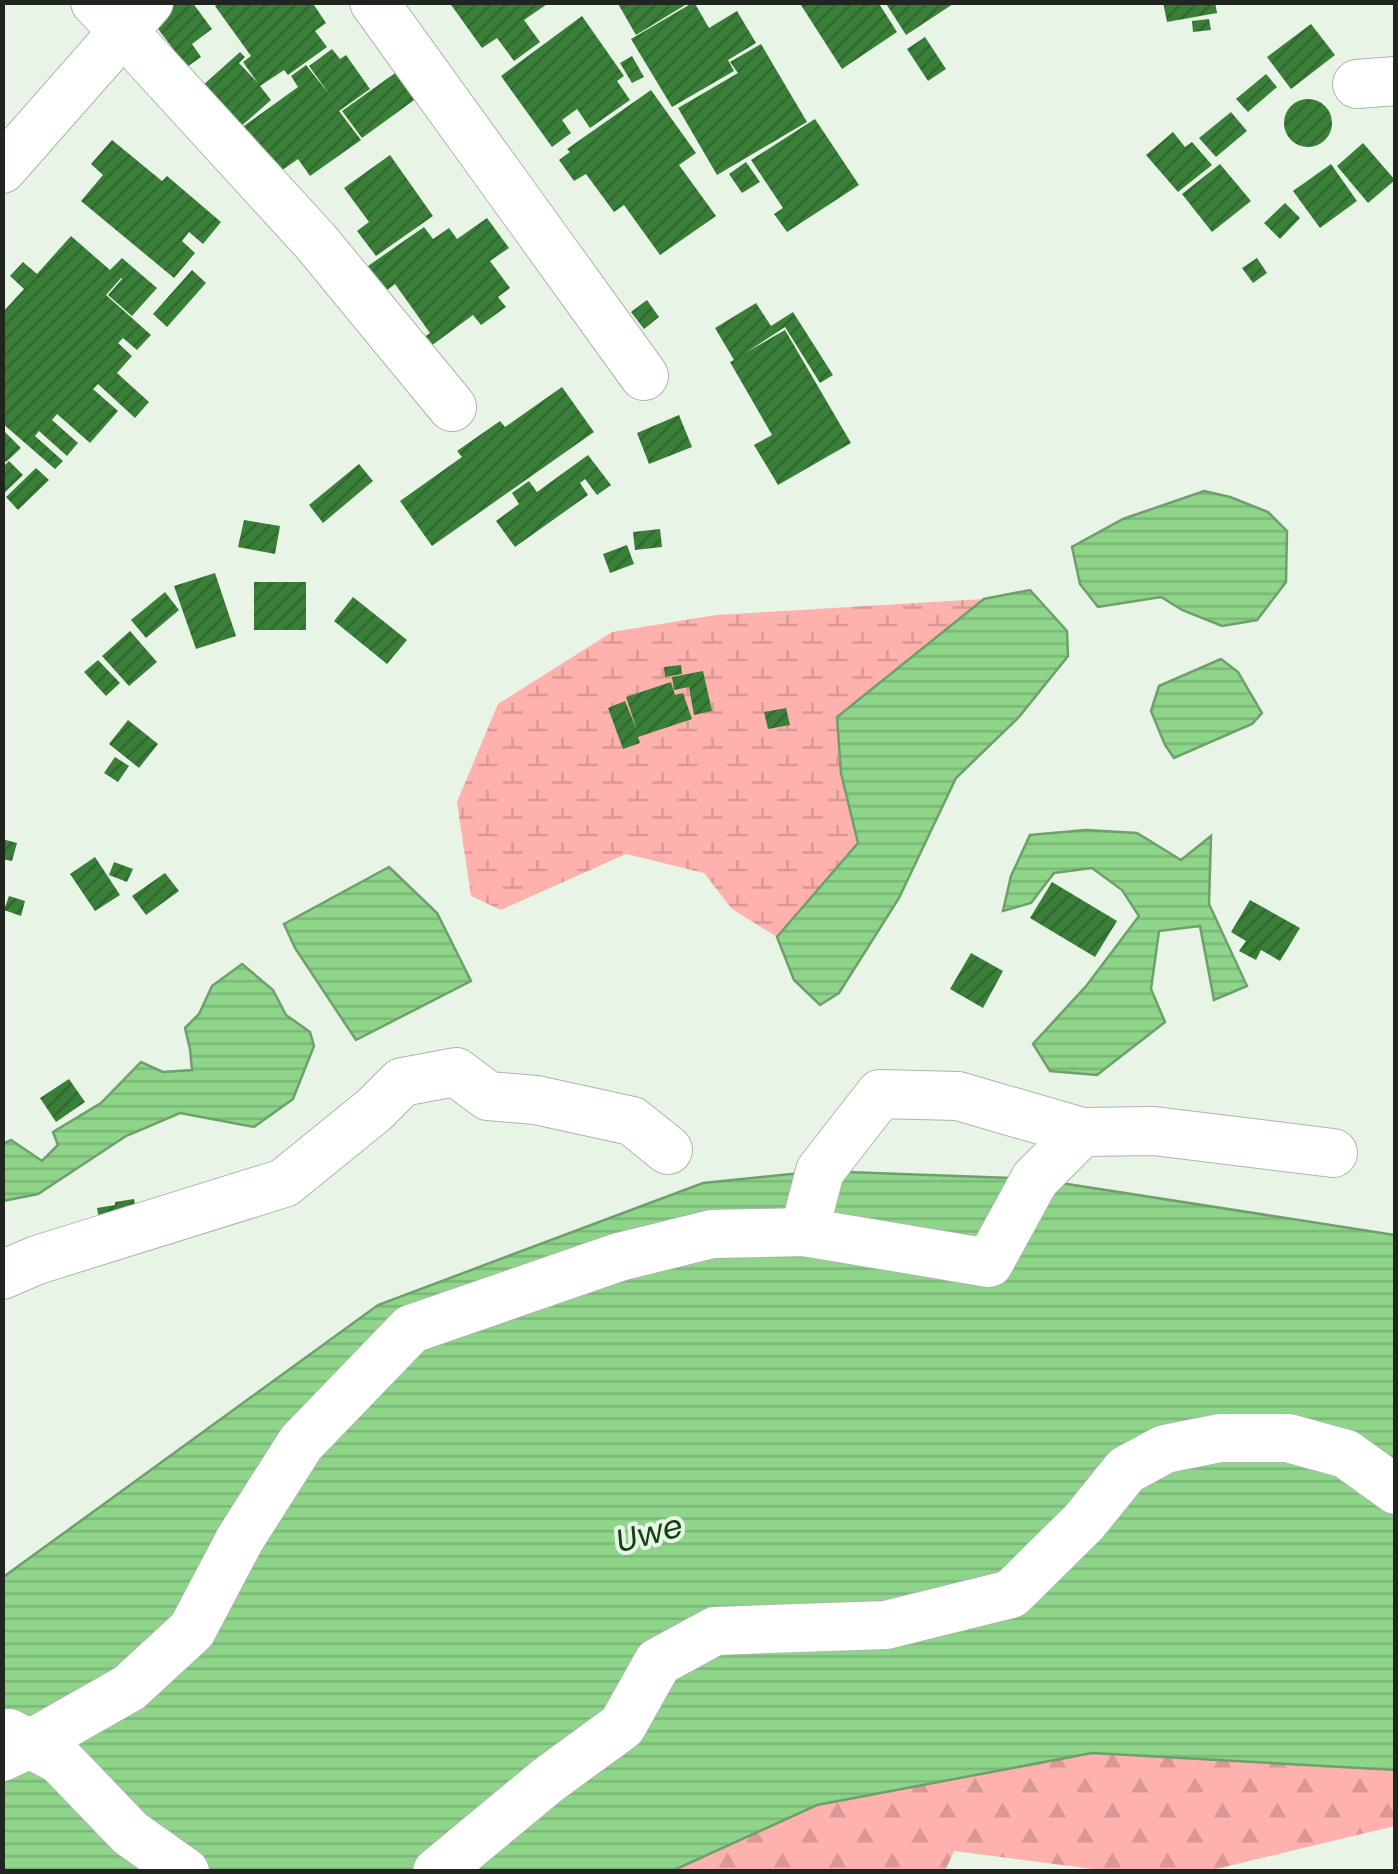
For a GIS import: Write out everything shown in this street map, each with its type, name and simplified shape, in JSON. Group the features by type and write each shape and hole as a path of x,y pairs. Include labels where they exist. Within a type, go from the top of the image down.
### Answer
{"street":[{"path":"374,2 644,376"},
{"path":"2,169 122,12 452,407"},
{"path":"2,1275 37,1260 284,1183 374,1110 402,1082 456,1072 488,1096 536,1100 632,1121 668,1150"},
{"path":"804,1232 820,1171 880,1094 958,1096 1082,1132 1154,1131 1334,1153"},
{"path":"12,1743 129,1688 192,1630 240,1539 301,1443 411,1329 619,1257 712,1234 804,1232 989,1263 1036,1178 1082,1132"},
{"path":"437,1872 548,1780 622,1726 658,1662 715,1631 886,1625 1011,1594 1084,1522 1126,1470 1165,1449 1220,1438 1288,1438 1346,1454 1396,1490"},
{"path":"12,1743 60,1760 130,1833 185,1872"}],"green space":[{"path":"984,599 837,717 841,773 858,843 777,937 732,909 704,873 626,854 501,910 471,896 457,802 498,704 612,632 716,615"},
{"path":"1092,1753 1395,1770 1395,1826 1208,1871 1108,1871 954,1851 945,1871 672,1872 817,1805"}],"water":[{"path":"1204,491 1268,512 1287,531 1286,582 1257,620 1222,626 1161,597 1098,607 1080,584 1072,547 1123,519"},
{"path":"1030,590 1067,631 1068,656 1019,717 956,778 899,898 839,993 820,1005 794,980 777,937 858,843 841,773 837,717 984,599"},
{"path":"1221,659 1238,672 1262,713 1252,724 1174,758 1151,711 1159,686"},
{"path":"1086,830 1137,833 1181,860 1211,836 1209,904 1247,986 1214,1000 1200,926 1159,931 1151,989 1165,1022 1097,1075 1050,1071 1033,1044 1087,985 1139,916 1122,890 1092,868 1054,873 1031,903 1003,911 1011,876 1030,835"},
{"path":"389,867 437,913 471,981 356,1040 295,948 284,924"},
{"path":"242,964 273,990 286,1015 310,1032 314,1046 293,1099 254,1127 180,1113 126,1136 38,1194 3,1201 3,1144 11,1140 42,1161 58,1145 53,1132 101,1103 141,1062 163,1072 192,1070 185,1028 199,1014 212,986"},
{"name":"Uwe","path":"820,1171 1035,1179 1395,1235 1395,1770 1092,1753 817,1805 672,1871 3,1871 2,1578 378,1305 703,1183"}],"building":[{"path":"169,2 192,2 212,29 192,44 201,57 187,67 155,25"},
{"path":"221,2 312,2 326,23 315,31 327,47 288,75 284,70 260,86 271,100 239,128 202,86 240,52 245,57 239,63 258,83 243,62 251,56 215,6"},
{"path":"449,2 550,2 524,20 540,42 514,61 497,38 482,48"},
{"path":"617,2 690,2 636,35"},
{"path":"694,2 709,28 737,11 756,43 728,60 734,71 672,107 631,39"},
{"path":"799,2 878,2 897,32 842,69"},
{"path":"885,2 956,2 906,35"},
{"path":"1163,2 1215,2 1217,13 1167,22"},
{"path":"582,16 624,76 617,81 630,100 590,128 577,109 562,120 571,133 552,147 501,76"},
{"path":"1209,19 1211,30 1193,32 1192,21"},
{"path":"1311,24 1335,55 1291,89 1267,57"},
{"path":"925,37 946,69 928,81 907,49"},
{"path":"761,44 807,122 717,175 678,108 738,73 730,62"},
{"path":"332,49 340,59 346,55 370,89 339,111 361,140 310,176 298,159 281,171 269,156 264,159 241,128 298,87 291,76 306,65 330,95 309,66"},
{"path":"632,56 644,77 632,83 620,63"},
{"path":"398,71 417,98 362,138 342,111"},
{"path":"1266,74 1277,87 1248,112 1236,99"},
{"path":"651,90 696,153 679,165 716,216 660,255 624,205 614,212 586,174 574,181 559,160 570,152 567,149"},
{"path":"1308,99 1325,106 1332,123 1325,140 1308,147 1291,140 1284,123 1291,106"},
{"path":"1231,112 1247,131 1216,157 1199,138"},
{"path":"815,119 859,185 787,232 774,214 783,208 751,160"},
{"path":"1173,132 1185,147 1192,142 1212,165 1178,192 1146,155"},
{"path":"112,140 162,181 167,176 221,222 203,244 189,232 182,241 195,253 174,278 81,201 103,175 91,164"},
{"path":"1363,143 1395,180 1368,203 1337,166"},
{"path":"390,155 433,216 376,256 357,231 369,222 344,188"},
{"path":"746,162 760,182 742,193 729,174"},
{"path":"1220,164 1251,201 1212,232 1182,194"},
{"path":"1331,164 1357,201 1320,228 1293,191"},
{"path":"1285,203 1300,218 1280,239 1264,223"},
{"path":"487,218 509,248 490,261 510,288 498,297 506,307 481,325 473,315 431,346 424,337 430,333 395,284 386,291 368,266 424,227 433,239 449,228 457,239"},
{"path":"71,236 110,270 122,258 157,288 132,316 108,295 121,278 106,295 151,335 137,350 123,338 118,343 132,356 117,373 149,402 135,418 98,384 93,389 118,411 90,443 57,414 52,420 78,443 67,456 39,431 35,436 63,461 55,469 2,423 2,313 24,289 10,276 23,262 37,274"},
{"path":"1257,258 1267,273 1253,283 1242,268"},
{"path":"192,270 206,283 167,327 153,314"},
{"path":"647,300 659,317 644,329 631,312"},
{"path":"756,303 771,326 793,312 833,375 820,383 785,327 745,353 785,330 851,443 778,485 754,445 772,435 715,328"},
{"path":"562,387 594,432 432,546 400,501 462,457 457,451 500,421 505,427"},
{"path":"679,415 692,447 649,464 637,433"},
{"path":"2,429 21,448 6,462 2,458"},
{"path":"588,455 611,485 597,495 585,479 580,483 588,495 515,547 496,521 519,504 512,493 529,481 537,492"},
{"path":"9,461 23,475 2,495 2,468"},
{"path":"359,464 373,481 323,523 309,505"},
{"path":"36,468 49,480 18,510 6,497"},
{"path":"244,520 280,526 275,554 238,547"},
{"path":"660,529 662,547 635,550 633,532"},
{"path":"627,545 634,564 610,573 603,554"},
{"path":"215,573 236,636 196,649 174,586"},
{"path":"254,582 306,582 306,630 254,630"},
{"path":"165,592 179,610 146,638 131,620"},
{"path":"353,597 407,640 387,664 334,621"},
{"path":"130,631 157,662 129,686 102,656"},
{"path":"98,660 120,683 106,696 84,672"},
{"path":"681,665 682,674 665,677 664,667"},
{"path":"703,671 712,711 694,715 689,687 674,690 672,677"},
{"path":"671,682 675,695 683,693 692,719 638,737 640,743 623,749 608,708 625,701 637,730 626,697"},
{"path":"786,708 790,725 768,729 764,712"},
{"path":"128,720 158,744 139,768 109,744"},
{"path":"115,757 129,766 118,782 104,773"},
{"path":"2,839 17,843 12,861 2,859"},
{"path":"95,857 120,895 95,911 70,874"},
{"path":"114,862 133,869 127,882 109,875"},
{"path":"165,873 179,891 146,915 132,896"},
{"path":"1052,882 1117,921 1095,957 1030,918"},
{"path":"9,896 25,901 21,916 4,910"},
{"path":"1250,900 1300,928 1280,961 1261,950 1256,960 1239,951 1246,941 1231,932"},
{"path":"971,953 1003,971 983,1008 950,989"},
{"path":"69,1079 85,1102 56,1122 40,1098"},
{"path":"134,1199 137,1218 99,1219 97,1208"}]}
